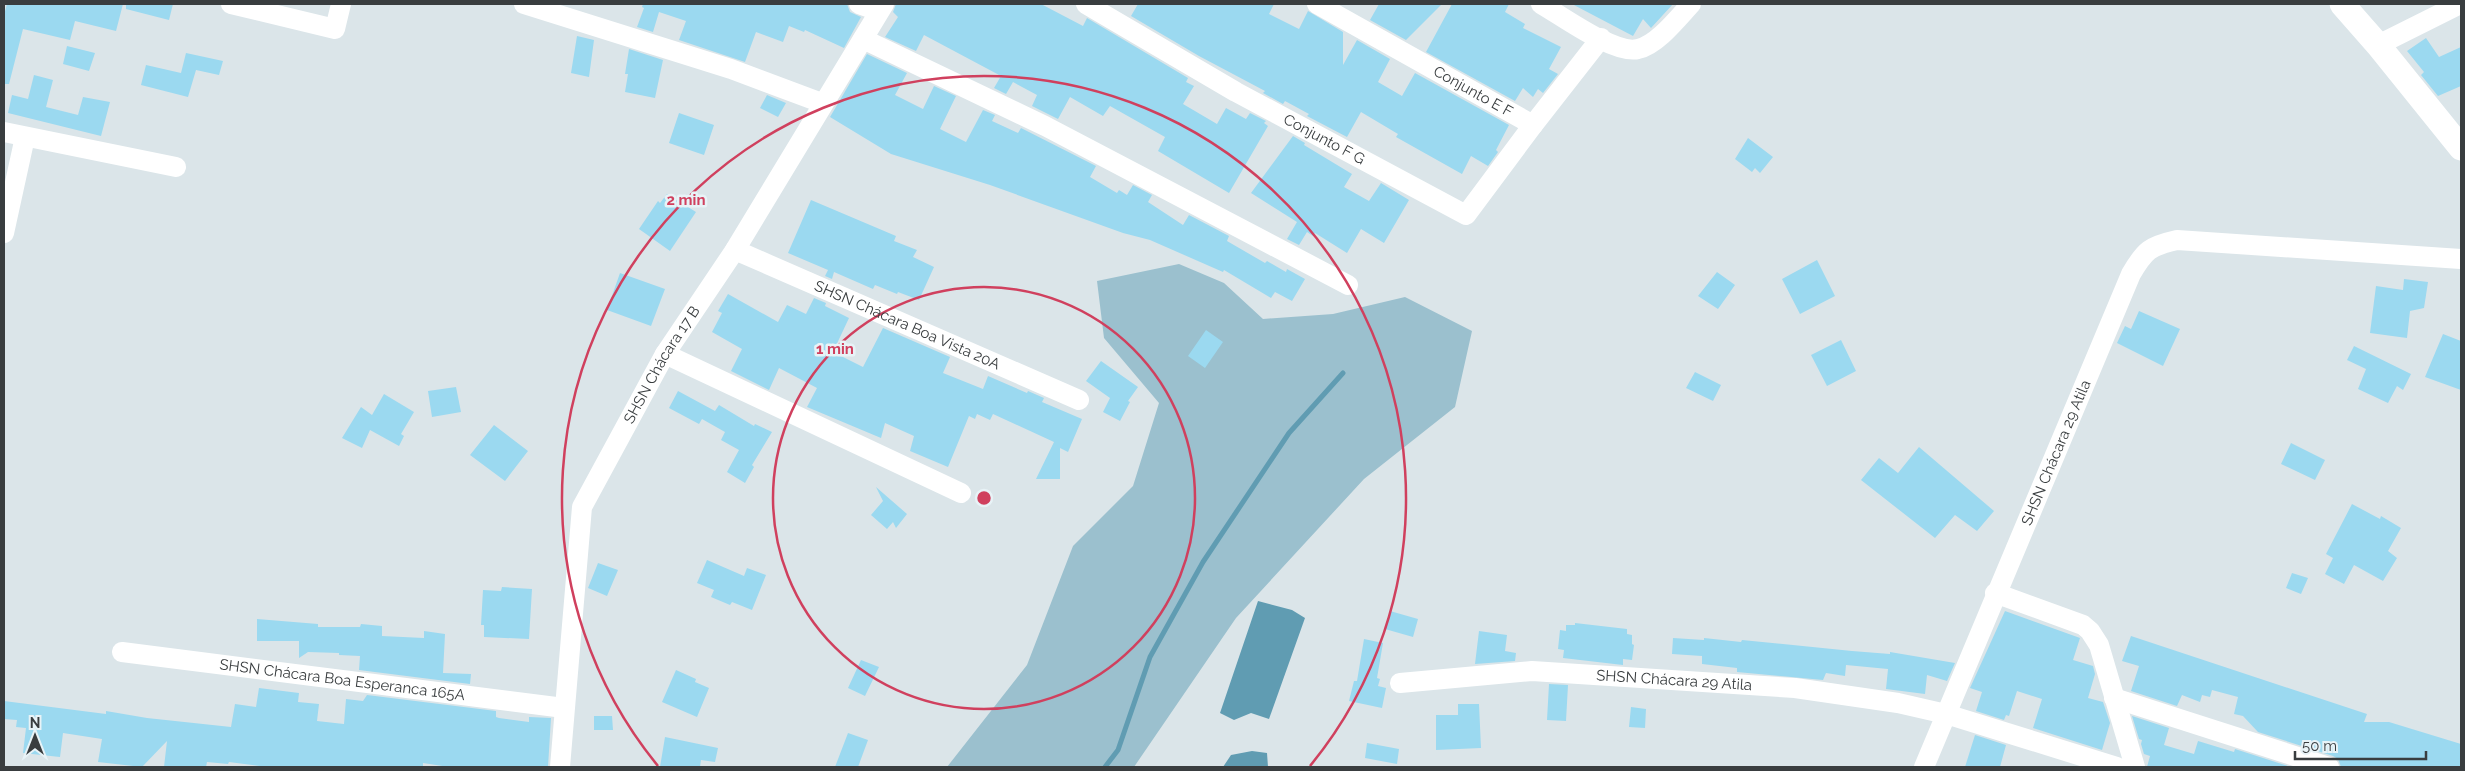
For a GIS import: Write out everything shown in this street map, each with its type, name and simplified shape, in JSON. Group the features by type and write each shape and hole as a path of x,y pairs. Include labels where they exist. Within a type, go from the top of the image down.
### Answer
{"street":[{"path":"238,4 335,29 341,4"},
{"path":"524,4 731,69 822,103"},
{"path":"859,4 882,7"},
{"name":"Conjunto F G","path":"1086,4 1236,92 1466,215 1533,125"},
{"name":"Conjunto E F","path":"1317,4 1533,125"},
{"path":"1541,4 1622,49 1638,49 1648,45 1675,22 1690,4"},
{"path":"2342,4 2378,44 2461,148"},
{"path":"2378,44 2460,4"},
{"name":"SHSN Chácara 17 B","path":"560,767 582,507 665,354 735,250 797,150 822,103 882,7"},
{"path":"1533,125 1601,38"},
{"path":"863,39 1045,126 1348,285"},
{"path":"4,132 176,167"},
{"path":"4,233 25,137"},
{"name":"SHSN Chácara 29 Atila","path":"1924,767 1995,593 2135,267 2143,254 2156,245 2177,240 2461,259"},
{"name":"SHSN Chácara Boa Vista 20A","path":"735,250 1079,400"},
{"path":"665,354 961,493"},
{"path":"1995,593 2082,625 2090,631 2099,645 2135,767"},
{"name":"SHSN Chácara Boa Esperanca 165A","path":"122,652 564,708"},
{"name":"SHSN Chácara 29 Atila","path":"1400,683 1532,671 1622,676 1795,688 1898,703 1946,714"},
{"path":"2114,698 2329,767"},
{"path":"1946,714 2116,767"}],"shaded area":[{"path":"1179,264 1224,283 1263,319 1333,314 1405,297 1472,331 1455,407 1364,479 1236,618 1134,767 947,767 1027,665 1073,546 1133,486 1159,403 1104,338 1097,281"},
{"path":"1258,601 1292,610 1305,618 1269,719 1251,713 1234,720 1220,713"},
{"path":"1252,751 1267,753 1268,767 1223,767 1231,755"}],"building":[{"path":"7,4 123,4 116,31 75,21 70,40 23,29 9,84 4,84 4,15"},
{"path":"126,4 173,4 169,20 126,9"},
{"path":"643,4 847,4 850,12 861,17 844,48 805,30 804,32 789,26 783,42 756,32 745,62 679,40 686,21 659,12 653,32 637,27 644,8 642,7"},
{"path":"896,4 1041,4 1083,26 1087,18 1188,78 1186,82 1194,86 1183,104 1217,124 1226,108 1246,119 1250,113 1266,121 1264,123 1268,126 1229,193 1158,151 1165,137 1110,106 1103,116 1070,97 1058,119 1032,106 1037,95 1013,82 1006,94 994,88 1001,76 924,35 916,51 885,37 898,17 893,12"},
{"path":"1138,4 1274,4 1269,14 1299,29 1308,11 1343,32 1343,65 1357,40 1390,59 1378,82 1402,96 1415,73 1509,125 1496,150 1498,152 1488,166 1471,156 1462,174 1396,137 1398,134 1361,112 1347,137 1307,116 1309,114 1285,101 1283,104 1263,93 1265,91 1199,56 1131,16"},
{"path":"1379,4 1442,4 1406,40 1370,20"},
{"path":"1452,4 1509,4 1505,12 1525,24 1523,28 1561,47 1549,69 1558,74 1543,93 1538,89 1533,97 1523,88 1515,101 1426,52"},
{"path":"1572,4 1673,4 1651,28 1643,19 1633,36"},
{"path":"577,36 594,40 589,77 571,73"},
{"path":"2426,38 2439,57 2461,47 2461,86 2438,96 2421,75 2424,72 2407,51"},
{"path":"67,46 95,53 89,71 63,64"},
{"path":"629,49 663,60 655,98 625,92 628,74 625,74"},
{"path":"186,53 223,61 219,75 196,70 188,97 141,85 146,65 181,73"},
{"path":"867,54 907,73 895,95 923,109 934,86 956,96 940,129 966,142 983,110 995,115 992,121 1018,133 1021,128 1096,166 1090,177 1117,193 1119,190 1127,195 1133,185 1152,195 1148,202 1183,225 1189,215 1229,236 1227,241 1265,263 1267,261 1286,272 1287,269 1305,279 1292,301 1275,292 1271,298 1224,270 1223,272 1150,240 1123,233 990,185 891,154 830,117"},
{"path":"34,75 53,80 46,107 78,115 83,97 110,102 101,136 8,113 12,95 28,99"},
{"path":"767,95 786,103 778,117 760,108"},
{"path":"679,113 714,125 704,155 669,143"},
{"path":"1293,136 1305,143 1304,145 1352,174 1344,187 1369,201 1381,183 1409,200 1384,243 1361,229 1347,253 1315,233 1313,236 1307,232 1299,245 1287,239 1297,222 1251,193"},
{"path":"1748,138 1773,157 1760,173 1755,168 1752,172 1735,159"},
{"path":"667,194 696,212 670,251 639,229 658,201 660,203"},
{"path":"811,200 896,236 894,241 917,250 913,257 934,267 919,300 875,285 873,289 834,272 832,279 825,276 828,270 788,253"},
{"path":"1817,260 1835,296 1800,314 1782,279"},
{"path":"1717,272 1735,285 1718,309 1698,296"},
{"path":"620,273 665,289 651,326 607,310"},
{"path":"2404,279 2428,282 2424,308 2410,311 2407,338 2370,333 2376,286 2403,290"},
{"path":"728,294 778,322 787,305 806,314 814,298 826,303 825,306 849,318 833,352 863,367 883,328 950,357 943,373 983,389 988,376 1027,393 1028,391 1044,398 1042,402 1082,419 1068,452 1060,448 1060,479 1036,479 1054,442 993,414 990,420 977,414 975,419 969,416 948,467 910,451 914,436 885,423 881,438 807,407 817,388 779,368 769,390 731,371 742,349 712,332 722,313 718,311"},
{"path":"2139,311 2180,329 2163,366 2117,343 2125,326 2131,329"},
{"path":"1206,330 1223,342 1205,368 1188,356"},
{"path":"2443,334 2461,341 2461,390 2425,377"},
{"path":"1841,340 1856,371 1827,386 1811,355"},
{"path":"2354,346 2411,374 2403,390 2397,386 2388,403 2358,389 2366,369 2347,360"},
{"path":"1101,361 1138,387 1128,401 1130,402 1120,421 1103,412 1110,398 1086,381"},
{"path":"1695,372 1721,385 1713,401 1686,388"},
{"path":"456,387 461,412 432,417 428,391"},
{"path":"678,391 715,411 719,405 754,426 755,424 772,432 752,465 754,467 745,483 727,472 739,450 721,440 725,432 702,419 699,424 669,408"},
{"path":"384,394 414,412 401,434 404,436 399,446 370,430 362,448 342,438 361,407 372,415"},
{"path":"494,425 528,451 505,481 470,455"},
{"path":"2291,443 2325,460 2315,480 2281,464"},
{"path":"1919,447 1994,511 1977,531 1955,515 1935,538 1861,480 1879,458 1898,473"},
{"path":"876,487 907,514 896,528 893,522 887,529 871,515 883,501"},
{"path":"2352,504 2380,519 2381,516 2401,528 2388,551 2397,558 2383,581 2354,565 2344,584 2325,574 2333,558 2326,554"},
{"path":"707,560 744,576 747,568 766,575 752,610 732,602 730,605 711,597 714,590 697,583"},
{"path":"598,563 618,570 607,596 588,588"},
{"path":"2292,573 2308,578 2301,594 2286,588"},
{"path":"502,587 532,589 529,639 484,637 484,625 481,625 483,590 501,591"},
{"path":"1390,611 1418,619 1413,637 1385,629"},
{"path":"2005,611 2080,638 2073,660 2093,666 2095,674 2088,698 2103,702 2110,723 2102,750 2033,728 2042,699 2017,691 2009,716 2006,715 2004,720 1976,711 1982,692 1970,688"},
{"path":"257,619 318,624 318,627 360,627 361,624 382,626 382,636 424,638 424,631 445,634 443,673 471,674 470,684 359,670 360,656 308,652 299,658 299,641 257,641"},
{"path":"1575,623 1627,629 1627,634 1632,635 1632,644 1634,645 1632,660 1623,659 1623,665 1563,658 1564,650 1558,649 1560,630 1566,631 1566,625 1575,625"},
{"path":"1479,631 1507,635 1505,651 1516,653 1515,661 1475,664"},
{"path":"2131,636 2367,714 2364,722 2389,722 2461,744 2461,767 2341,767 2338,759 2333,756 2258,732 2243,716 2234,714 2238,697 2212,690 2210,697 2202,695 2200,702 2182,695 2177,706 2131,691 2139,666 2122,661"},
{"path":"1673,638 1704,640 1704,638 1741,642 1742,640 1852,651 1890,654 1890,652 1955,663 1947,681 1927,675 1925,694 1886,689 1888,669 1846,665 1845,676 1826,673 1823,680 1737,672 1737,668 1702,664 1702,656 1672,654"},
{"path":"1364,639 1383,643 1377,678 1380,679 1378,686 1386,688 1382,708 1349,701 1354,681 1357,681"},
{"path":"861,660 879,667 865,696 848,688"},
{"path":"676,670 696,679 695,682 709,688 697,717 662,702"},
{"path":"1549,684 1568,685 1566,721 1547,720"},
{"path":"259,688 299,693 298,702 319,704 317,721 344,724 346,699 363,701 367,695 496,711 496,717 499,718 529,722 529,717 551,718 548,767 449,767 423,763 423,767 267,767 229,762 228,764 207,762 206,767 164,767 167,741 142,767 98,762 102,739 63,733 60,757 23,753 26,728 16,727 17,720 4,719 4,701 106,714 106,711 147,718 231,727 235,704 256,707"},
{"path":"1458,704 1479,704 1481,748 1436,750 1436,715 1458,715"},
{"path":"1631,707 1646,709 1645,728 1629,727"},
{"path":"594,716 612,716 613,730 594,730"},
{"path":"2132,716 2169,728 2164,745 2194,754 2198,741 2234,752 2235,749 2291,767 2147,767 2150,756 2144,754 2141,744 2142,740 2139,739"},
{"path":"848,733 868,740 858,767 835,767"},
{"path":"1975,735 2006,745 2000,767 1965,767"},
{"path":"665,737 718,748 715,762 701,760 700,767 660,767"},
{"path":"1367,743 1399,749 1397,764 1365,758"}],"waterway":[{"path":"1105,767 1118,750 1150,657 1203,562 1289,433 1343,373"}]}
